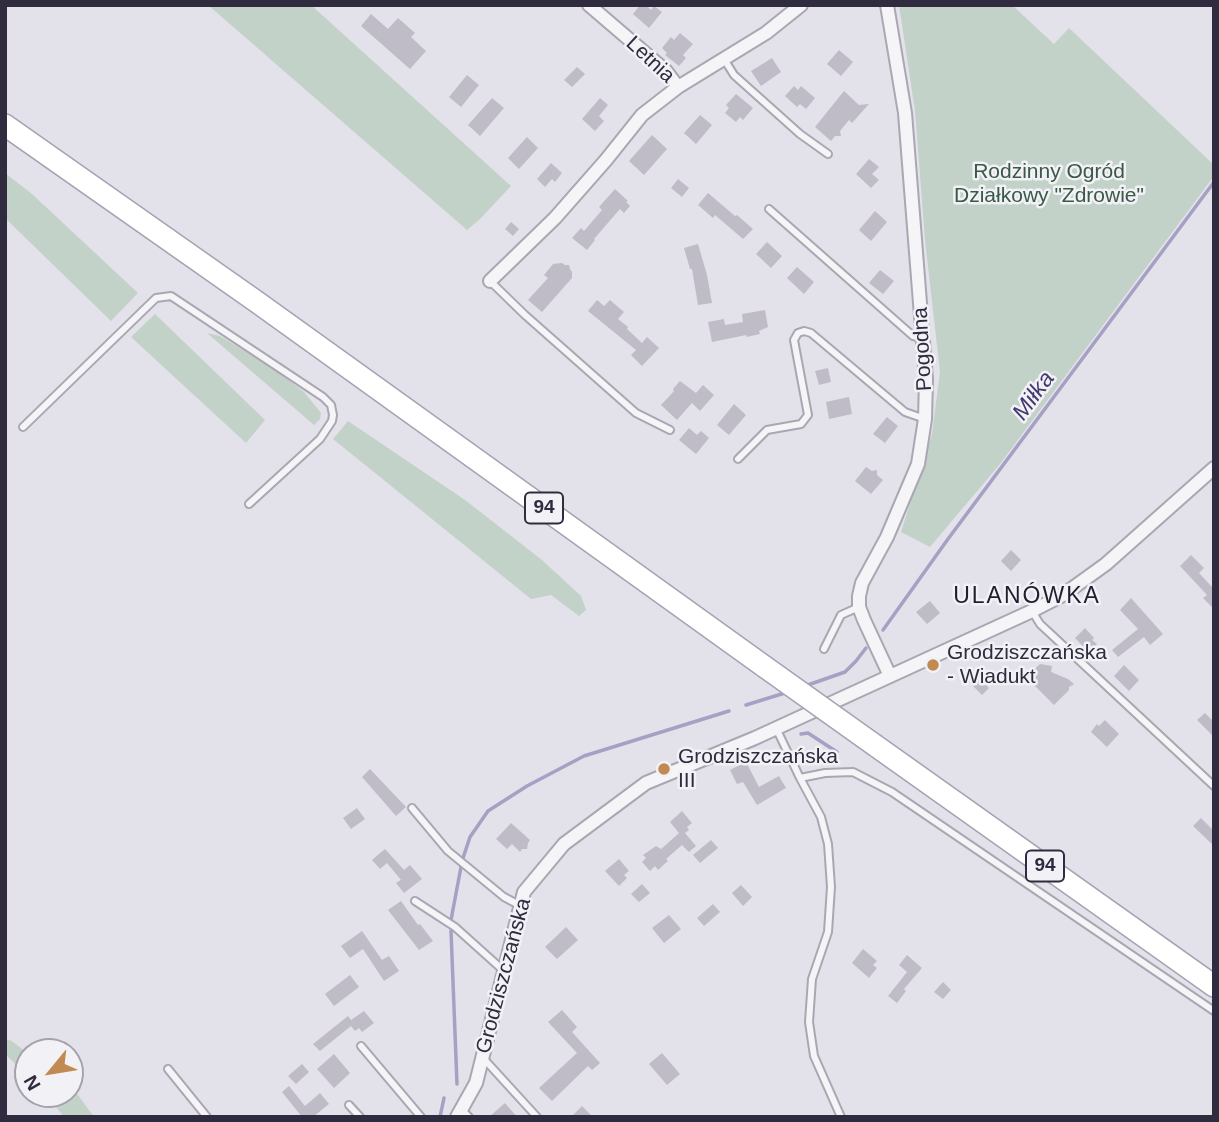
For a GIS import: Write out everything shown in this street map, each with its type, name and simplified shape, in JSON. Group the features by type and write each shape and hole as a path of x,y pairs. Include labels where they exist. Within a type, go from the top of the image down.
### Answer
{"main road":[{"name":"94","path":"5,125 1214,986"}],"street":[{"name":"Letnia","path":"589,5 666,71 678,87"},
{"path":"490,281 555,218 642,115 678,87 766,33 801,5"},
{"name":"Pogodna","path":"859,607 862,583 887,537 918,464 925,419 926,379 905,113 887,5"},
{"name":"Grodziszczańska","path":"462,1114 476,1083 524,892 564,844 646,783 776,728 1063,595 1106,564 1214,468"},
{"path":"859,607 890,676"}],"lane":[{"path":"724,59 734,75 800,134 828,154"},
{"path":"769,209 913,336 923,338"},
{"path":"490,281 636,413 670,430"},
{"path":"23,427 156,298 171,296 323,397 331,405 332,421 320,439 249,504"},
{"path":"738,460 767,430 801,424 808,415 794,340 798,333 804,331 811,333 905,412 925,419"},
{"path":"824,649 841,615 859,607"},
{"path":"1032,611 1040,624 1214,786"},
{"path":"776,728 821,817 828,844 831,887 828,932 812,979 808,1022 814,1056 841,1117"},
{"path":"800,778 825,773 853,772 892,792 1214,1012"},
{"path":"412,808 448,851 504,897 521,906"},
{"path":"415,901 455,927 503,971"},
{"path":"361,1046 421,1117"},
{"path":"482,1057 537,1117"},
{"path":"168,1069 207,1117"},
{"path":"349,1105 360,1117"}],"green space":[{"path":"208,5 311,5 511,186 467,230"},
{"name":"Rodzinny Ogród Działkowy \"Zdrowie\"","path":"899,5 1012,5 1054,44 1069,28 1214,165 1214,176 1000,464 930,547 901,532 932,434 940,372 925,240 915,111"},
{"path":"5,173 32,194 138,293 111,321 5,218"},
{"path":"155,314 265,420 246,443 131,337"},
{"path":"207,333 220,336 274,369 304,392 321,413 320,419 314,425"},
{"path":"348,421 465,500 542,560 581,596 586,610 579,616 551,595 531,599 333,439"},
{"path":"5,1041 14,1043 14,1063 5,1054"},
{"path":"84,1103 94,1117 64,1117 57,1108 84,1108"}],"building":[{"path":"640,5 646,5 651,10 654,6 662,12 649,28 633,14"},
{"path":"371,14 388,29 398,18 415,33 411,37 426,51 410,69 361,26"},
{"path":"680,33 693,44 683,55 686,58 679,66 665,55 667,53 662,48 671,37 674,40"},
{"path":"839,50 853,62 841,76 827,64"},
{"path":"772,58 781,72 761,86 751,71"},
{"path":"577,67 585,74 572,87 564,80"},
{"path":"467,75 479,85 461,107 449,97"},
{"path":"794,86 798,90 801,86 815,98 806,109 800,104 797,107 785,96"},
{"path":"844,91 859,105 869,104 852,123 849,120 840,131 841,136 835,136 831,141 815,127"},
{"path":"736,94 753,108 743,120 740,117 736,122 725,113 729,108 726,105"},
{"path":"492,98 504,108 480,136 468,125"},
{"path":"600,98 608,105 599,116 604,121 595,131 582,119"},
{"path":"700,115 712,125 696,144 684,133"},
{"path":"652,135 667,149 644,175 629,161"},
{"path":"527,137 538,148 519,169 508,158"},
{"path":"869,159 879,167 872,174 879,180 871,188 856,174"},
{"path":"551,163 562,173 555,182 552,179 545,187 537,179"},
{"path":"678,179 689,188 682,197 671,188"},
{"path":"615,189 630,206 624,213 620,209 587,250 572,238 581,228 584,231 602,210 599,207"},
{"path":"708,193 753,229 743,239 715,215 713,218 698,205"},
{"path":"875,211 887,222 871,241 859,230"},
{"path":"511,222 519,229 513,236 505,229"},
{"path":"767,242 782,256 771,268 756,254"},
{"path":"698,244 712,303 698,305 692,269 684,248"},
{"path":"553,264 569,265 572,278 542,312 528,300 548,278 544,275"},
{"path":"797,267 814,282 804,294 787,278"},
{"path":"880,270 894,281 883,294 869,283"},
{"path":"597,300 604,306 610,300 624,312 618,319 627,329 642,343 647,337 659,348 642,366 631,355 636,350 588,311"},
{"path":"765,310 768,327 759,331 760,334 712,342 708,322 724,319 725,325 743,322 742,314"},
{"path":"828,368 831,382 819,385 815,371"},
{"path":"680,381 696,393 703,385 714,395 700,411 692,403 677,420 661,405"},
{"path":"849,397 852,414 829,419 826,402"},
{"path":"734,404 746,415 729,435 717,425"},
{"path":"887,417 898,426 885,443 873,434"},
{"path":"689,428 697,435 701,431 709,438 696,454 679,440"},
{"path":"866,467 872,471 877,470 877,475 883,480 871,494 855,481"},
{"path":"1011,550 1021,560 1011,571 1001,561"},
{"path":"1191,555 1204,568 1199,573 1214,587 1214,609 1203,598 1207,595 1180,566"},
{"path":"1131,598 1163,634 1150,645 1144,637 1118,657 1112,650 1138,629 1120,610"},
{"path":"930,601 940,613 927,624 916,612"},
{"path":"1085,628 1097,644 1088,652 1075,638"},
{"path":"1040,664 1052,666 1051,672 1074,684 1054,705 1026,677"},
{"path":"1124,665 1139,680 1129,691 1114,676"},
{"path":"971,669 989,688 982,695 963,676"},
{"path":"1205,713 1214,722 1214,737 1197,720"},
{"path":"1105,720 1119,734 1107,747 1091,732 1097,724 1099,726"},
{"path":"746,762 759,787 779,776 786,788 757,805 743,782 737,784 730,770"},
{"path":"370,769 406,807 396,816 362,777"},
{"path":"357,808 365,819 351,829 343,818"},
{"path":"682,811 692,823 685,833 696,846 689,852 682,845 658,870 655,866 650,871 642,862 646,858 643,855 656,846 661,849 679,833 670,822"},
{"path":"1201,818 1214,831 1214,846 1193,826"},
{"path":"511,823 530,840 527,849 520,852 512,844 507,849 496,839"},
{"path":"711,840 718,848 700,863 693,855"},
{"path":"385,849 404,870 410,865 422,879 404,893 396,883 401,880 387,863 380,869 372,860"},
{"path":"619,859 629,871 624,875 627,878 619,886 605,871"},
{"path":"642,884 650,893 639,902 631,894"},
{"path":"741,885 752,897 743,906 732,893"},
{"path":"401,901 433,941 419,950 388,910"},
{"path":"713,904 720,912 704,926 697,918"},
{"path":"669,915 681,929 664,943 652,928"},
{"path":"566,927 578,940 557,959 545,947"},
{"path":"362,931 382,960 389,956 399,971 384,981 363,949 350,958 341,946"},
{"path":"863,949 877,961 873,965 877,968 869,978 852,963"},
{"path":"907,955 922,968 904,989 906,991 897,1003 888,996 907,972 899,965"},
{"path":"350,975 359,987 334,1006 325,994"},
{"path":"943,982 951,990 943,999 934,992"},
{"path":"562,1010 577,1027 572,1032 600,1063 592,1070 588,1066 552,1101 539,1088 577,1053 548,1022"},
{"path":"364,1011 374,1023 362,1032 359,1028 355,1031 351,1026 320,1051 313,1044 348,1016 351,1020"},
{"path":"662,1053 680,1074 667,1085 649,1064"},
{"path":"334,1054 350,1073 334,1088 317,1069"},
{"path":"302,1064 309,1072 296,1084 288,1076"},
{"path":"289,1086 305,1106 320,1093 329,1104 313,1117 302,1117 282,1092"},
{"path":"505,1103 517,1117 489,1117"},
{"path":"582,1106 593,1117 571,1117"}],"waterway":[{"name":"Miłka","path":"883,630 1214,182"},
{"path":"805,686 845,672 866,648"},
{"path":"746,705 788,692"},
{"path":"463,858 470,837 488,811 527,786 584,756 729,711"},
{"path":"801,734 808,733 837,752"},
{"path":"451,920 461,867"},
{"path":"451,931 457,1084"},
{"path":"440,1117 444,1098"}],"place":[{"name":"Grodziszczańska - Wiadukt","path":"933,665"},
{"name":"Grodziszczańska III","path":"664,769"}],"district":[{"name":"ULANÓWKA","path":"1027,597"}]}
